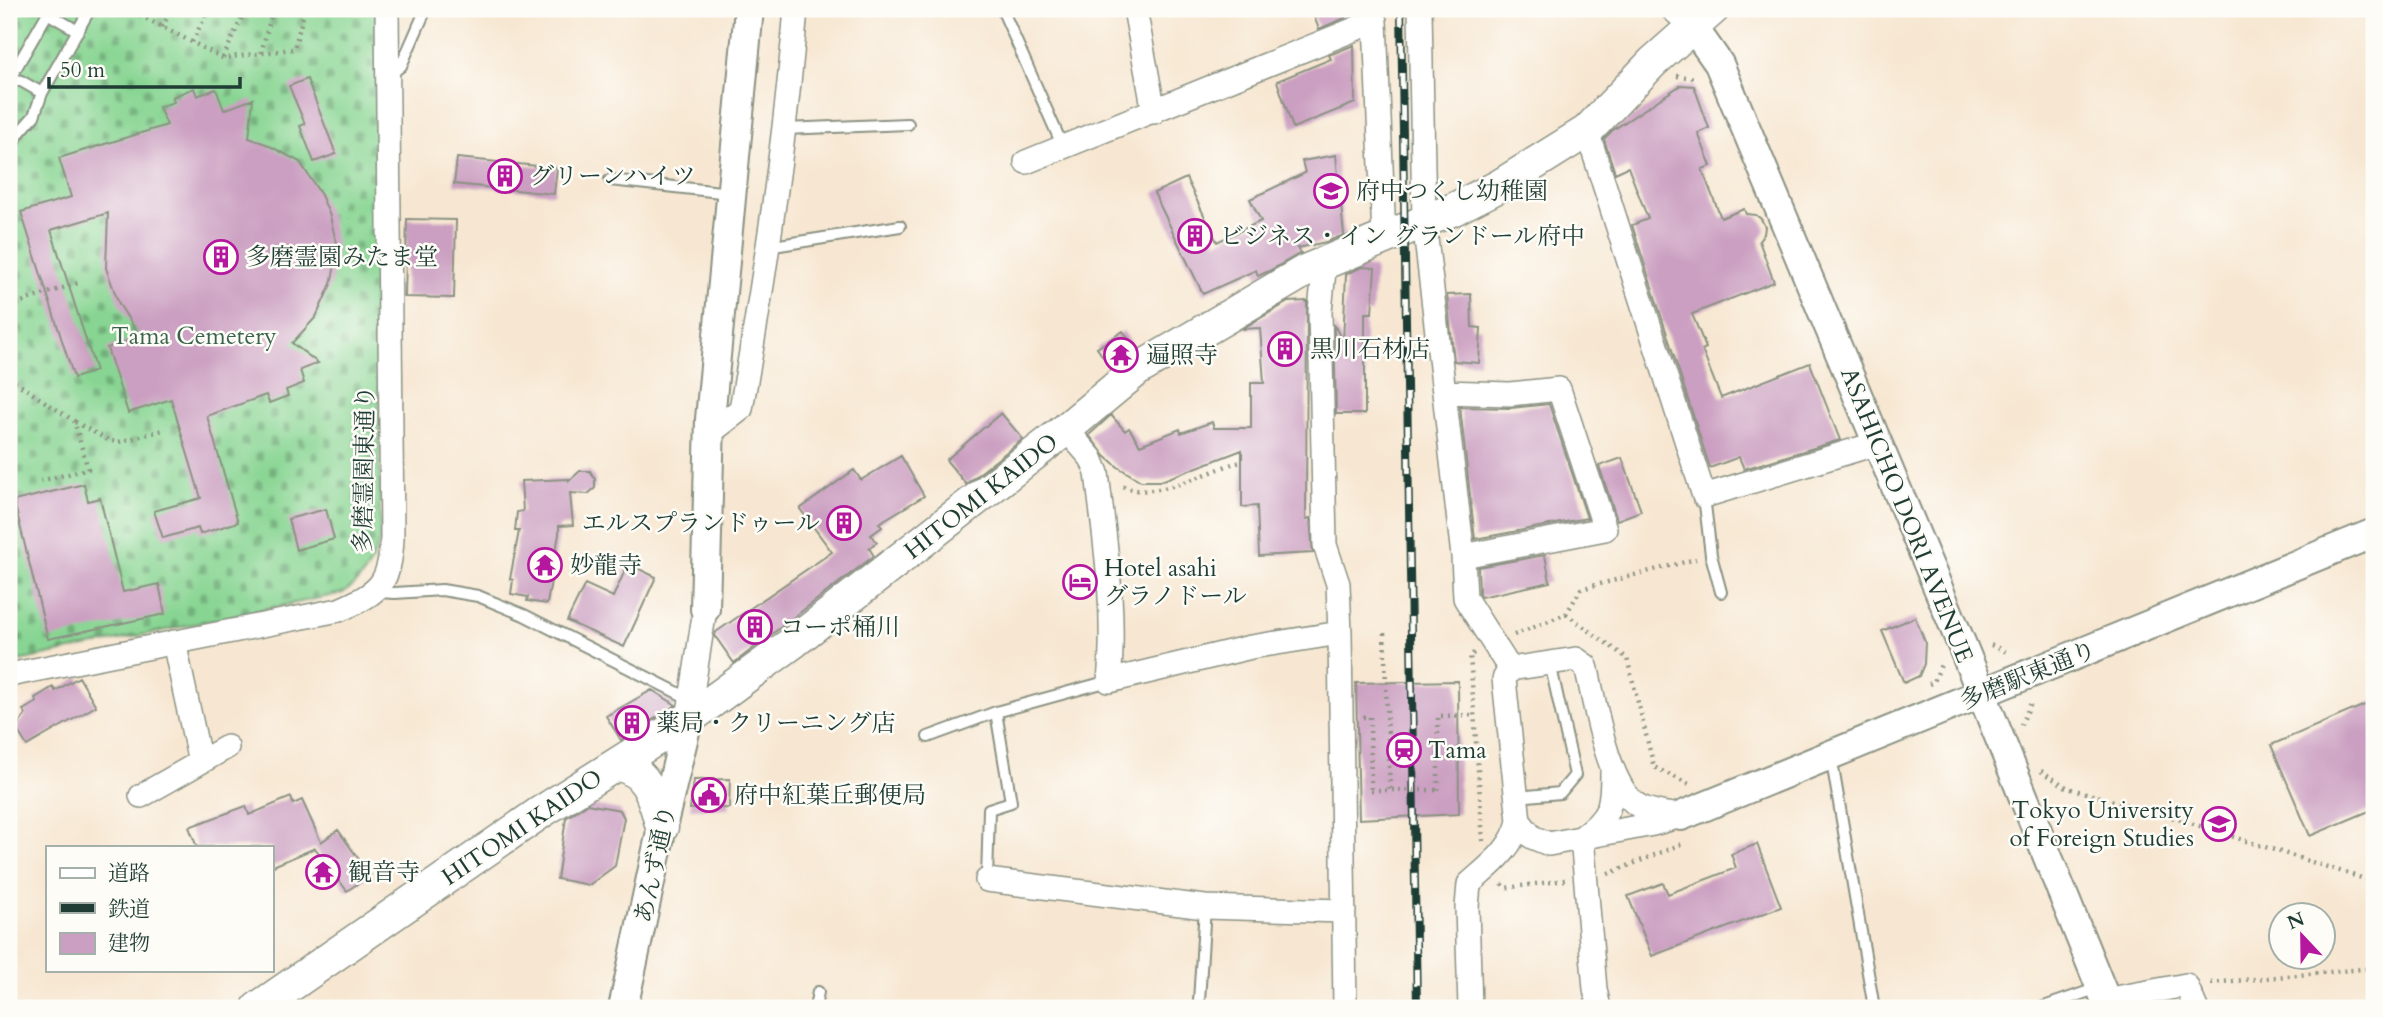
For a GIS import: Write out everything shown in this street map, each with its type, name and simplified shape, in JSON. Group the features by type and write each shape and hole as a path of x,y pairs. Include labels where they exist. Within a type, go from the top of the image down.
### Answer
{"main road":[{"name":"HITOMI KAIDO","path":"258,1008 530,820 617,764 690,710 795,642 1137,370 1325,261 1424,221 1499,186 1587,131 1693,15"},
{"path":"617,764 632,767 640,773 662,827"}],"street":[{"name":"多磨霊園東通り","path":"375,592 385,577 391,559 392,538 387,9"},
{"path":"690,710 705,609 710,433 749,9"},
{"path":"710,433 741,409 768,247 784,129 796,9"},
{"path":"1135,9 1154,111"},
{"path":"1420,9 1424,221 1463,556 1465,598 1510,668"},
{"name":"ASAHICHO DORI AVENUE","path":"1693,15 1719,64 1878,443 2105,998"},
{"path":"1026,162 1375,21 1384,238"},
{"path":"1587,131 1704,496 1878,443"},
{"path":"1325,261 1320,311 1325,545 1338,584 1345,1008"},
{"path":"1444,392 1510,394 1559,390 1605,529 1463,556"},
{"path":"1066,429 1091,458 1097,473 1110,585 1109,681 1251,648 1340,633"},
{"name":"多磨駅東通り","path":"1681,816 2374,533"},
{"path":"9,675 340,610 375,592"},
{"path":"174,642 200,762"},
{"path":"1510,668 1576,659 1587,666 1612,771 1612,801 1606,816 1582,837"},
{"path":"1469,1008 1469,884 1505,851 1516,834 1519,821 1504,679 1510,668"},
{"name":"あんず通り","path":"624,1008 690,710"},
{"path":"141,796 227,747"},
{"path":"1612,771 1623,791 1637,806 1681,816"},
{"path":"1490,864 1529,849 1681,816"},
{"path":"1519,821 1532,837 1549,844"},
{"path":"1582,837 1595,989 1599,1008"},
{"path":"986,880 1205,907 1344,911"},
{"path":"2105,998 2186,985 2196,1008"}],"lane":[{"path":"9,152 19,133 34,116 42,93 90,9"},
{"path":"388,75 401,66 426,9"},
{"path":"1002,9 1063,147"},
{"path":"42,93 21,81 9,79 48,11 78,31"},
{"path":"784,129 908,124"},
{"path":"610,180 730,193"},
{"path":"768,247 900,226"},
{"path":"1704,496 1711,555 1721,592"},
{"path":"375,592 442,590 478,596 524,615 690,710"},
{"path":"1517,797 1559,793 1575,775 1550,663"},
{"path":"928,737 996,712 1109,681"},
{"path":"986,880 989,809 1011,802 996,712"},
{"path":"1831,755 1874,1008"},
{"path":"1199,1001 1205,907"},
{"path":"815,1008 818,992"},
{"path":"2042,1008 2105,998"}],"path":[{"path":"145,9 141,16 223,58 294,48 305,9"},
{"path":"162,27 172,9"},
{"path":"192,42 209,9"},
{"path":"223,58 246,9"},
{"path":"261,53 273,9"},
{"path":"9,306 81,282"},
{"path":"9,378 110,441 119,442 163,430"},
{"path":"40,481 88,469 74,421"},
{"path":"1097,473 1131,490 1168,487 1242,462"},
{"path":"1384,633 1390,790"},
{"path":"1984,642 2009,653"},
{"path":"2020,728 2030,702 2042,697"},
{"path":"1370,717 1371,790 1438,790 1438,716 1474,715"},
{"path":"2043,782 2038,769 2068,788 2374,882"},
{"path":"2186,985 2374,968"}],"green space":[{"name":"Tama Cemetery","path":"9,9 377,9 380,538 367,569 357,582 343,593 9,663"}],"building":[{"path":"1311,9 1341,9 1345,18 1319,29"},
{"path":"1354,45 1355,103 1293,128 1277,81 1331,59 1329,55"},
{"path":"307,79 336,154 314,162 300,126 305,124 289,86"},
{"path":"1681,85 1694,86 1709,128 1698,133 1711,166 1702,169 1721,218 1744,209 1746,214 1756,215 1761,219 1765,227 1759,241 1774,282 1692,314 1706,348 1702,350 1721,398 1810,363 1840,440 1744,469 1739,457 1710,468 1632,225 1648,219 1628,167 1615,173 1604,139 1613,130"},
{"path":"194,88 197,96 216,89 224,110 253,99 249,138 300,162 321,195 330,216 336,242 335,265 331,284 316,317 292,343 318,363 300,370 304,383 286,390 288,396 269,403 266,395 207,416 238,522 200,534 198,528 163,538 154,511 201,498 171,399 128,413 107,348 140,337 119,304 106,268 108,213 51,230 96,371 74,378 21,212 71,197 59,158 167,125 159,107 174,102 172,97"},
{"path":"1336,155 1344,235 1298,248 1301,253 1269,271 1258,276 1256,270 1203,294 1154,193 1186,178 1217,242 1261,221 1250,199 1305,173 1302,161"},
{"name":"グリーンハイツ","path":"457,158 557,168 554,194 454,184"},
{"path":"407,219 456,220 454,298 405,297"},
{"path":"1362,267 1375,268 1372,313 1365,313 1365,414 1336,414 1334,324 1343,343 1346,274"},
{"path":"1471,294 1472,327 1481,328 1479,363 1454,361 1447,295"},
{"path":"1307,301 1306,519 1310,518 1313,553 1259,556 1257,506 1242,507 1242,450 1161,481 1141,481 1105,456 1089,435 1111,415 1125,431 1129,428 1140,445 1180,429 1181,433 1212,422 1214,428 1251,428 1251,383 1264,383 1260,328 1242,329 1288,302"},
{"name":"遍照寺","path":"1123,331 1136,349 1111,368 1097,348"},
{"path":"1549,404 1587,518 1475,539 1460,407 1511,408"},
{"path":"1001,413 1023,439 966,484 946,460"},
{"path":"901,456 924,496 879,523 882,527 871,535 877,542 869,548 874,556 734,663 715,636 716,632 832,552 800,509 854,470 861,480"},
{"path":"1622,458 1641,511 1617,520 1599,466"},
{"path":"580,471 590,471 595,479 595,488 588,494 570,493 573,525 559,526 547,604 527,601 528,597 511,594 513,580 510,579 519,531 515,531 517,512 523,511 521,481 569,481"},
{"path":"84,484 88,501 100,498 123,592 159,584 165,614 48,639 14,501"},
{"path":"326,509 334,539 296,550 288,519"},
{"path":"1545,555 1550,582 1481,597 1479,594 1478,567"},
{"path":"628,564 656,577 624,647 567,621 585,584 613,597"},
{"path":"1915,617 1925,642 1924,664 1919,676 1904,683 1882,631"},
{"path":"79,677 96,706 27,746 16,728 26,714 23,710 37,702 35,698 53,687 55,691"},
{"path":"1458,681 1459,814 1359,819 1356,683"},
{"name":"薬局・クリーニング店","path":"652,690 676,705 621,740 606,716"},
{"path":"2374,701 2374,809 2310,836 2271,745"},
{"path":"730,779 729,808 690,809 694,780"},
{"path":"291,797 293,804 302,800 321,842 338,830 370,875 347,891 315,848 273,866 273,846 197,846 189,827 246,806 249,815"},
{"path":"587,804 620,810 624,818 615,866 589,885 557,879 566,818"},
{"path":"1757,844 1781,907 1652,956 1628,896 1663,883 1668,894 1736,868 1731,854"}],"railway":[{"path":"1401,9 1417,1008"}],"place":[{"name":"グリーンハイツ","path":"505,176"},
{"name":"府中つくし幼稚園","path":"1331,191"},
{"name":"ビジネス・イン グランドール府中","path":"1195,236"},
{"name":"多磨霊園みたま堂","path":"221,257"},
{"name":"黒川石材店","path":"1285,349"},
{"name":"遍照寺","path":"1121,355"},
{"name":"エルスプランドゥール","path":"844,523"},
{"name":"妙龍寺","path":"545,565"},
{"name":"Hotel asahi グラノドール","path":"1080,582"},
{"name":"コーポ桶川","path":"755,627"},
{"name":"薬局・クリーニング店","path":"632,723"},
{"name":"Tama","path":"1404,750"},
{"name":"府中紅葉丘郵便局","path":"709,795"},
{"name":"Tokyo University of Foreign Studies","path":"2219,824"},
{"name":"観音寺","path":"323,872"}]}
